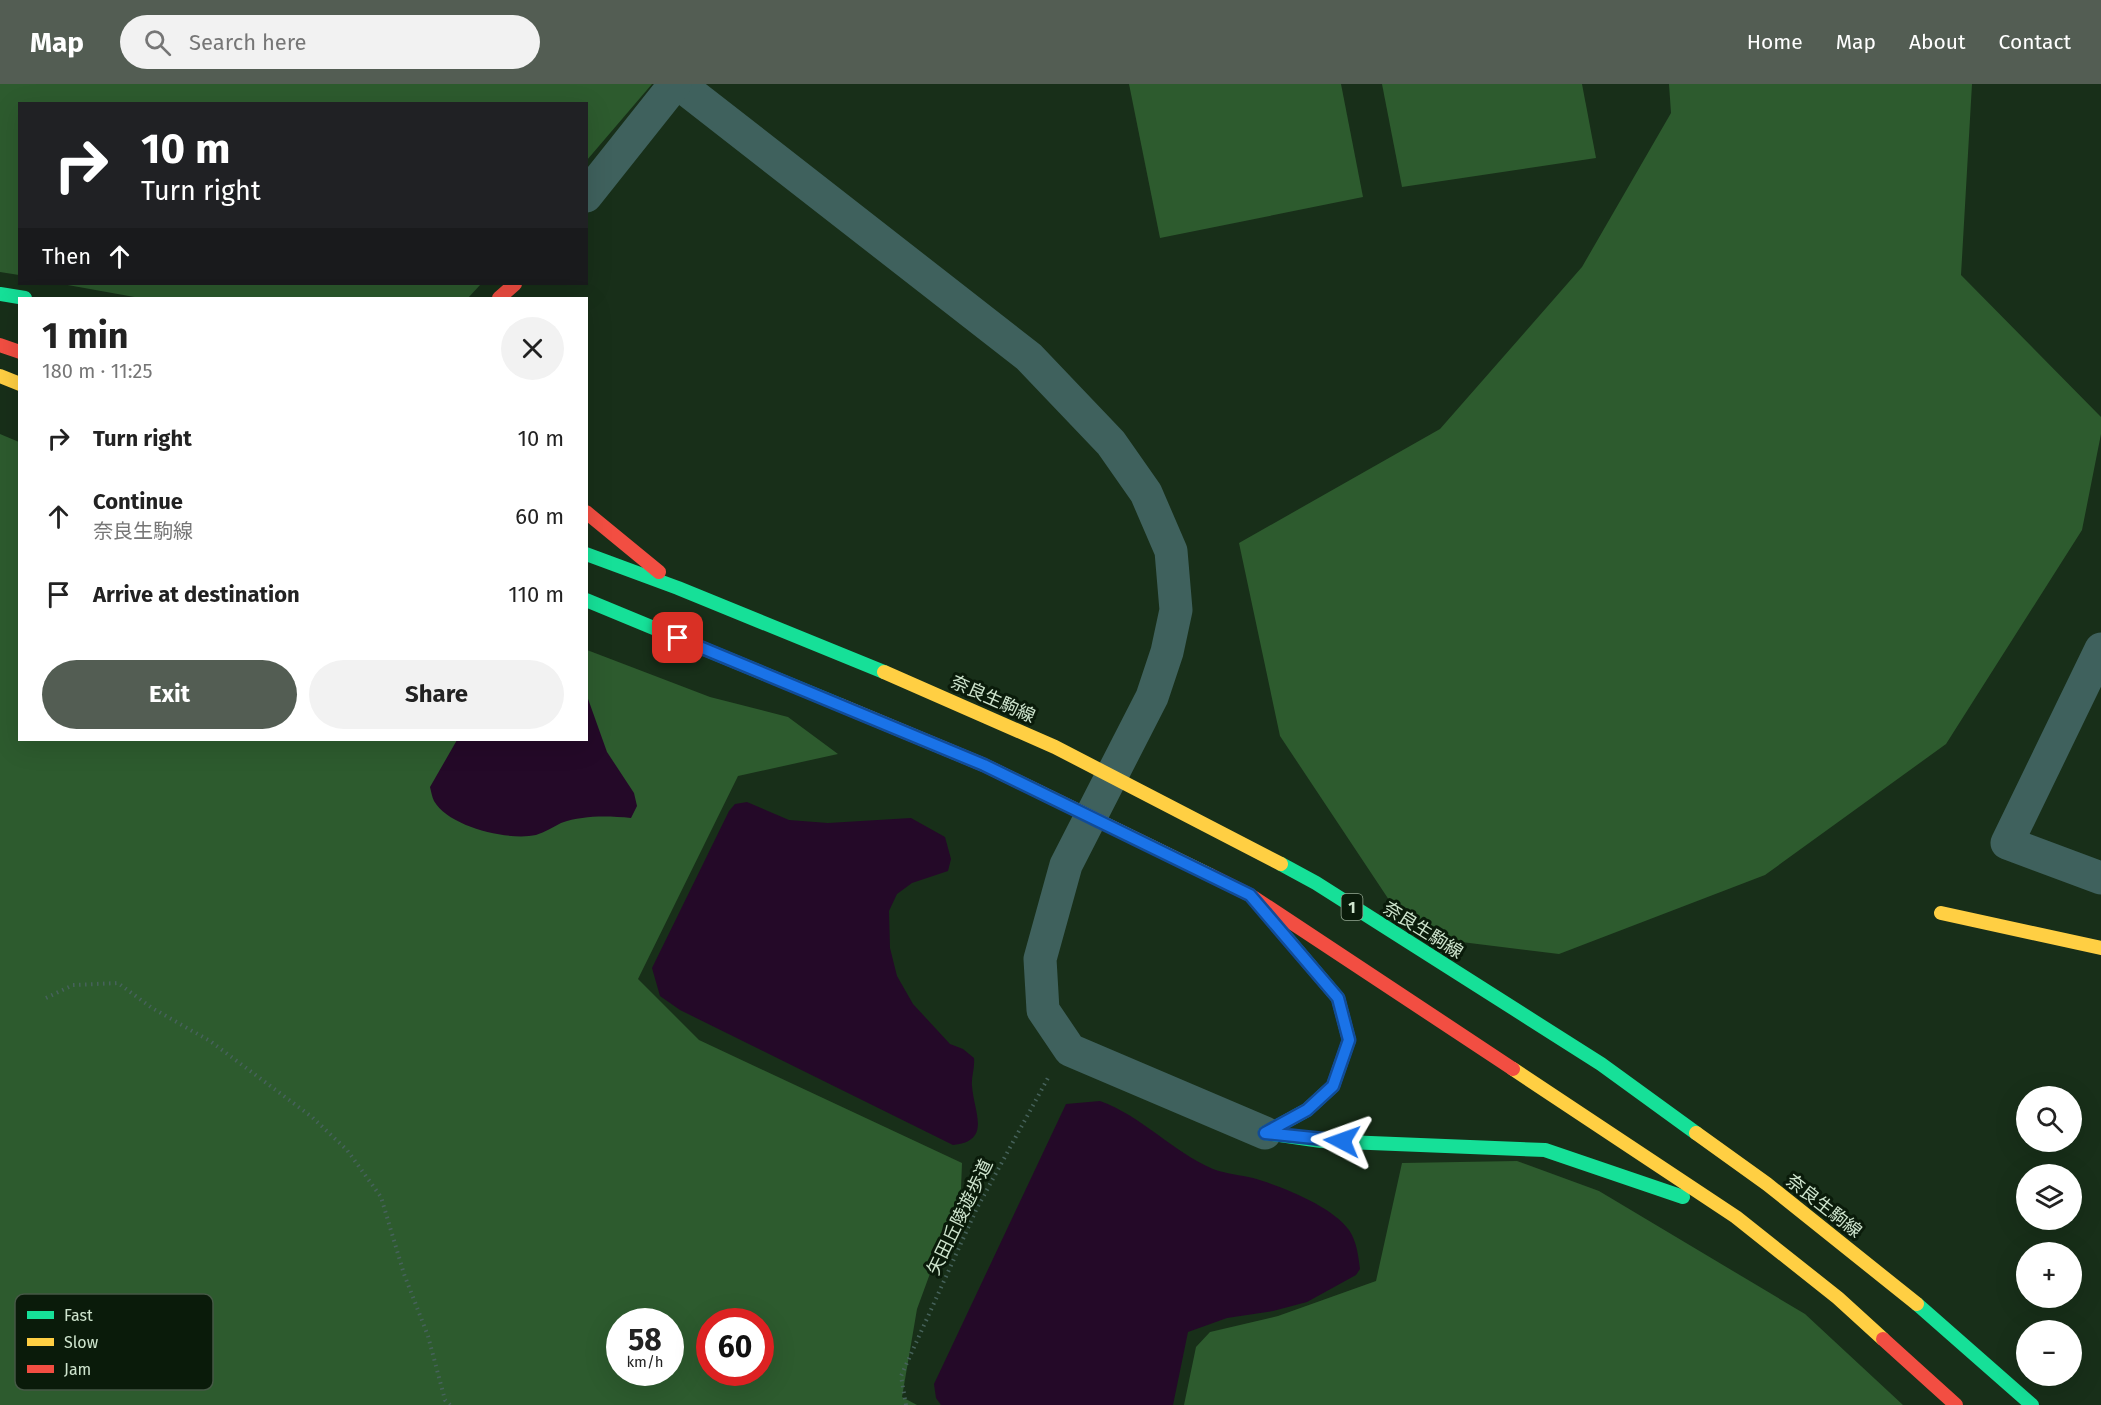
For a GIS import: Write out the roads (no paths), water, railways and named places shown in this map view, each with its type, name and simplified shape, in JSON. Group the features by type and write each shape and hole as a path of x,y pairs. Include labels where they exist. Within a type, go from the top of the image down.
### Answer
{"main road":[{"path":"500,297 514,285"},
{"path":"0,294 19,297"},
{"path":"0,345 18,351"},
{"path":"0,376 18,383"},
{"path":"588,514 678,588"},
{"name":"奈良生駒線","path":"588,555 678,588 925,689 1055,747 1221,832 1316,884 1601,1064 1767,1184 1904,1292 2032,1405"},
{"path":"588,601 984,765 1250,895 1736,1217 1838,1298 1956,1405"},
{"path":"1250,895 1338,998 1349,1040 1333,1086 1307,1110 1265,1133"},
{"path":"1941,913 2101,948"},
{"path":"1265,1133 1321,1141 1545,1150 1609,1170 1736,1217"}],"street":[{"path":"588,194 677,84 1029,357 1111,443 1146,493 1171,551 1176,610 1167,652 1152,697 1066,865 1040,959 1043,1010 1070,1050 1265,1133"},
{"path":"2101,649 2007,843 2101,878"}]}
